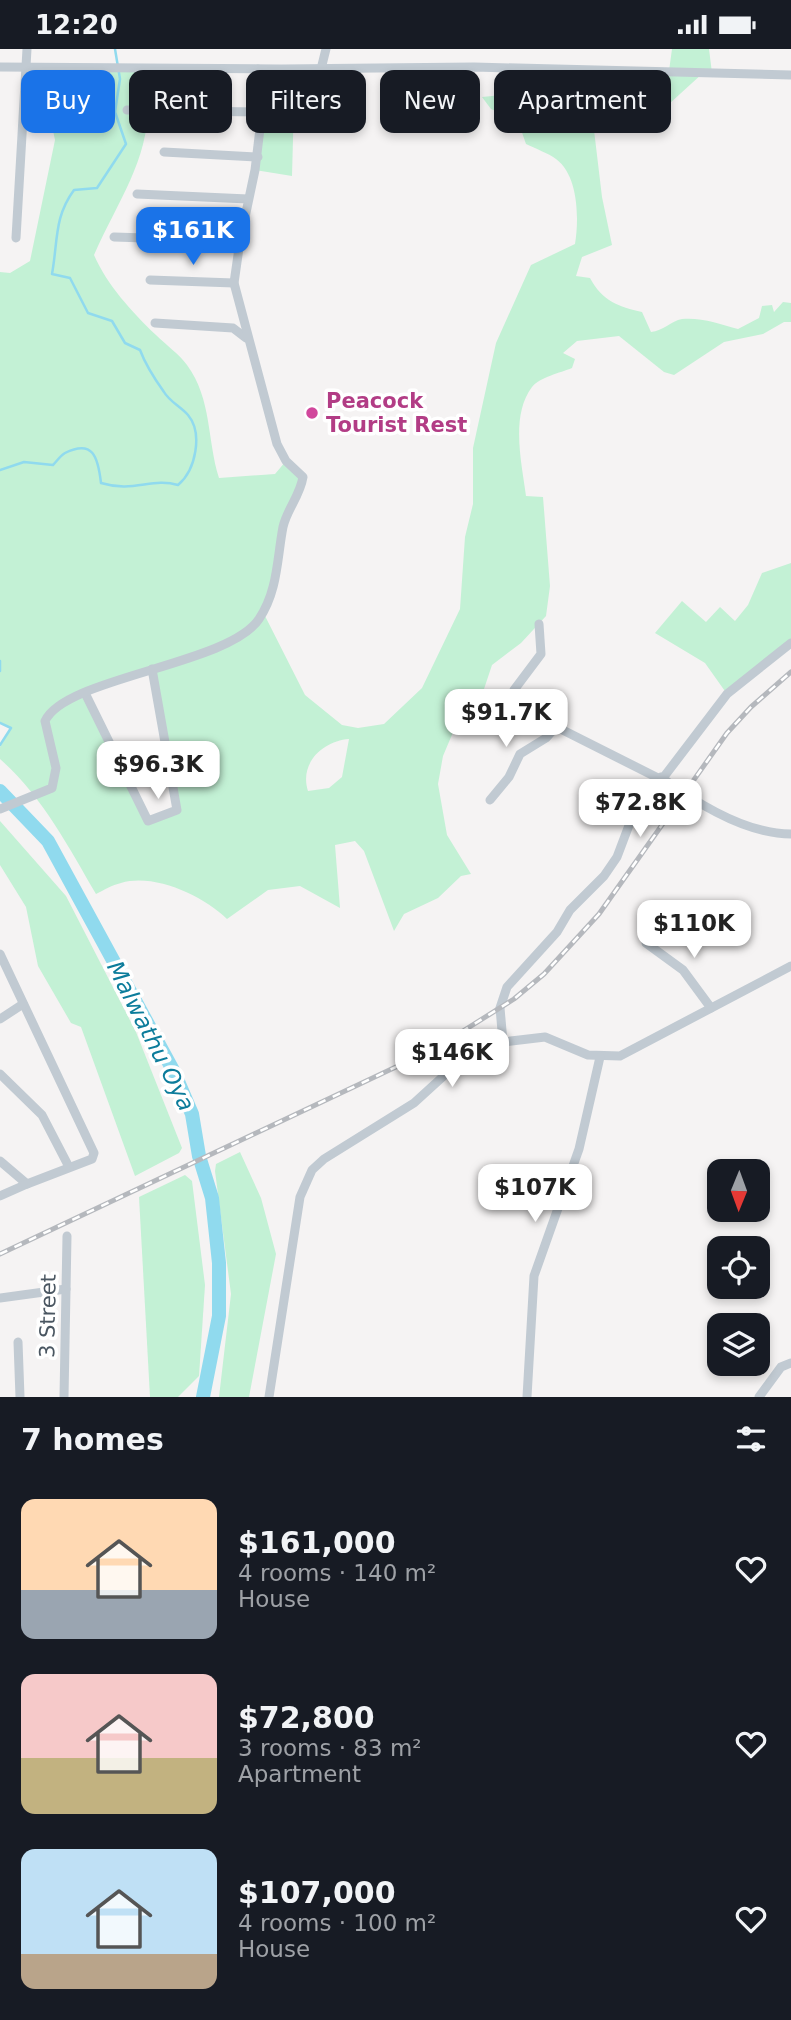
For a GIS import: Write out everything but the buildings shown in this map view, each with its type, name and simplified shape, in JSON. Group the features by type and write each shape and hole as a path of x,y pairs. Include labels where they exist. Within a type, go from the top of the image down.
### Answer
{"street":[{"path":"16,237 27,49"},
{"path":"321,69 326,49"},
{"path":"0,67 474,67 791,75"},
{"path":"127,110 246,112"},
{"path":"0,809 52,788 56,768 45,721 57,707 85,693 230,642 252,627 269,601 279,569 284,524 297,498 303,477 286,461 277,445 261,379 246,338 234,283 260,133"},
{"path":"164,152 258,157"},
{"path":"137,194 248,199"},
{"path":"114,237 240,241"},
{"path":"150,280 234,283"},
{"path":"155,323 233,328 246,338"},
{"path":"538,624 541,654 514,690 512,699 519,708 660,778 706,808 734,820 791,834"},
{"path":"503,1042 500,1008 507,987 557,932 570,910 604,876 617,857 631,820 660,778 727,694 791,643"},
{"path":"85,693 148,821 177,810 152,669"},
{"path":"490,800 509,777 520,754 546,738 556,727"},
{"path":"646,943 683,970 711,1007"},
{"path":"0,954 94,1153 92,1159 0,1196"},
{"path":"269,1397 300,1198 312,1170 337,1150 414,1104 448,1072 503,1042 545,1037 600,1058 620,1056 791,966"},
{"path":"0,1020 23,1004"},
{"path":"527,1397 534,1276 579,1149 600,1058"},
{"path":"0,1075 42,1115 69,1167"},
{"path":"0,1161 27,1184"},
{"name":"3 Street","path":"64,1397 67,1236"},
{"path":"0,1298 66,1289"},
{"path":"18,1342 20,1397"},
{"path":"759,1397 781,1367 791,1363"}],"green space":[{"path":"672,49 709,49 712,73 703,73 671,102 669,70"},
{"path":"28,67 144,69 129,70 129,133 145,133 143,144 127,187 94,255 121,298 184,361 195,378 205,406 219,478 275,474 286,461 303,477 291,506 263,612 305,695 342,725 358,728 384,724 422,688 460,609 465,537 473,504 473,448 496,343 531,265 575,244 576,199 569,176 553,157 526,144 522,133 594,133 602,197 612,245 582,257 576,276 590,278 612,302 642,312 651,332 682,319 710,321 738,329 759,318 762,306 772,305 774,312 783,302 791,303 791,322 784,322 763,334 724,342 674,375 664,372 619,336 577,341 563,353 575,359 572,368 545,378 532,387 525,399 519,426 520,455 526,496 543,497 550,586 546,616 521,643 492,665 476,713 454,730 443,756 438,784 447,835 471,874 461,876 438,898 404,914 394,931 364,851 355,841 335,845 340,908 300,886 268,890 227,919 192,895 149,881 121,883 96,894 41,805 0,759 0,747 11,728 0,722 0,272 10,273 30,261 55,140 54,133 115,133 115,70 28,70","holes":["152,669 177,810 145,819 85,693","349,739 342,777 329,788 308,791 307,771 315,755 330,744"]},
{"path":"510,68 526,70 510,70"},
{"path":"494,96 494,110 491,109 482,97"},
{"path":"259,133 293,133 292,176 255,170"},
{"path":"791,563 791,643 727,694 705,663 655,633 682,601 706,622 720,607 735,621 748,605 762,573"},
{"path":"0,821 66,896 136,1032 182,1148 179,1153 135,1176 81,1027 71,1023 38,966 26,907 0,865"},
{"path":"240,1152 261,1198 276,1254 249,1397 219,1397 231,1294 215,1171 216,1164"},
{"path":"185,1175 192,1181 205,1285 199,1376 178,1397 150,1397 139,1197"}],"waterway":[{"path":"0,470 24,462 53,465 65,453 82,448 88,449 96,458 101,483 113,486 160,483 178,485 193,461 196,441 193,423 166,395 150,372 140,350 125,343 112,321 88,313 70,278 52,274 60,220 68,200 74,190 97,188 126,144 115,112 120,79 115,49"},
{"path":"0,661 0,671"},
{"path":"0,723 11,728 0,745"},
{"name":"Malwathu Oya","path":"0,791 48,841 174,1072 192,1114 199,1156 212,1198 219,1263 219,1316 203,1397"}],"railway":[{"path":"0,1254 436,1048 514,999 544,974 599,914 727,733 751,707 791,672"}],"place":[{"name":"Peacock Tourist Rest","path":"312,413"}]}
